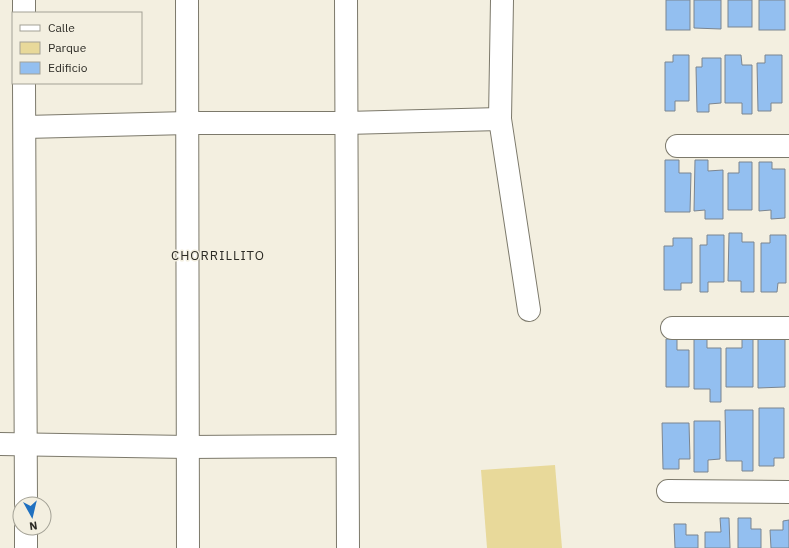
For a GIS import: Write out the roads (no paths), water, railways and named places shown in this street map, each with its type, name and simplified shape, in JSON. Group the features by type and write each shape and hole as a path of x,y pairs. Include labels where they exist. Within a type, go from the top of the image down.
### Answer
{"street":[{"path":"24,0 24,12"},
{"path":"186,0 188,123 188,548"},
{"path":"346,0 348,548"},
{"path":"502,0 500,120 529,310"},
{"path":"24,84 26,496"},
{"path":"25,127 188,123 346,123 500,120"},
{"path":"676,146 789,146"},
{"path":"672,328 789,328"},
{"path":"0,444 188,447 347,446"},
{"path":"668,491 789,492"},
{"path":"26,536 26,548"}],"district":[{"name":"CHORRILLITO","path":"218,255"}]}
